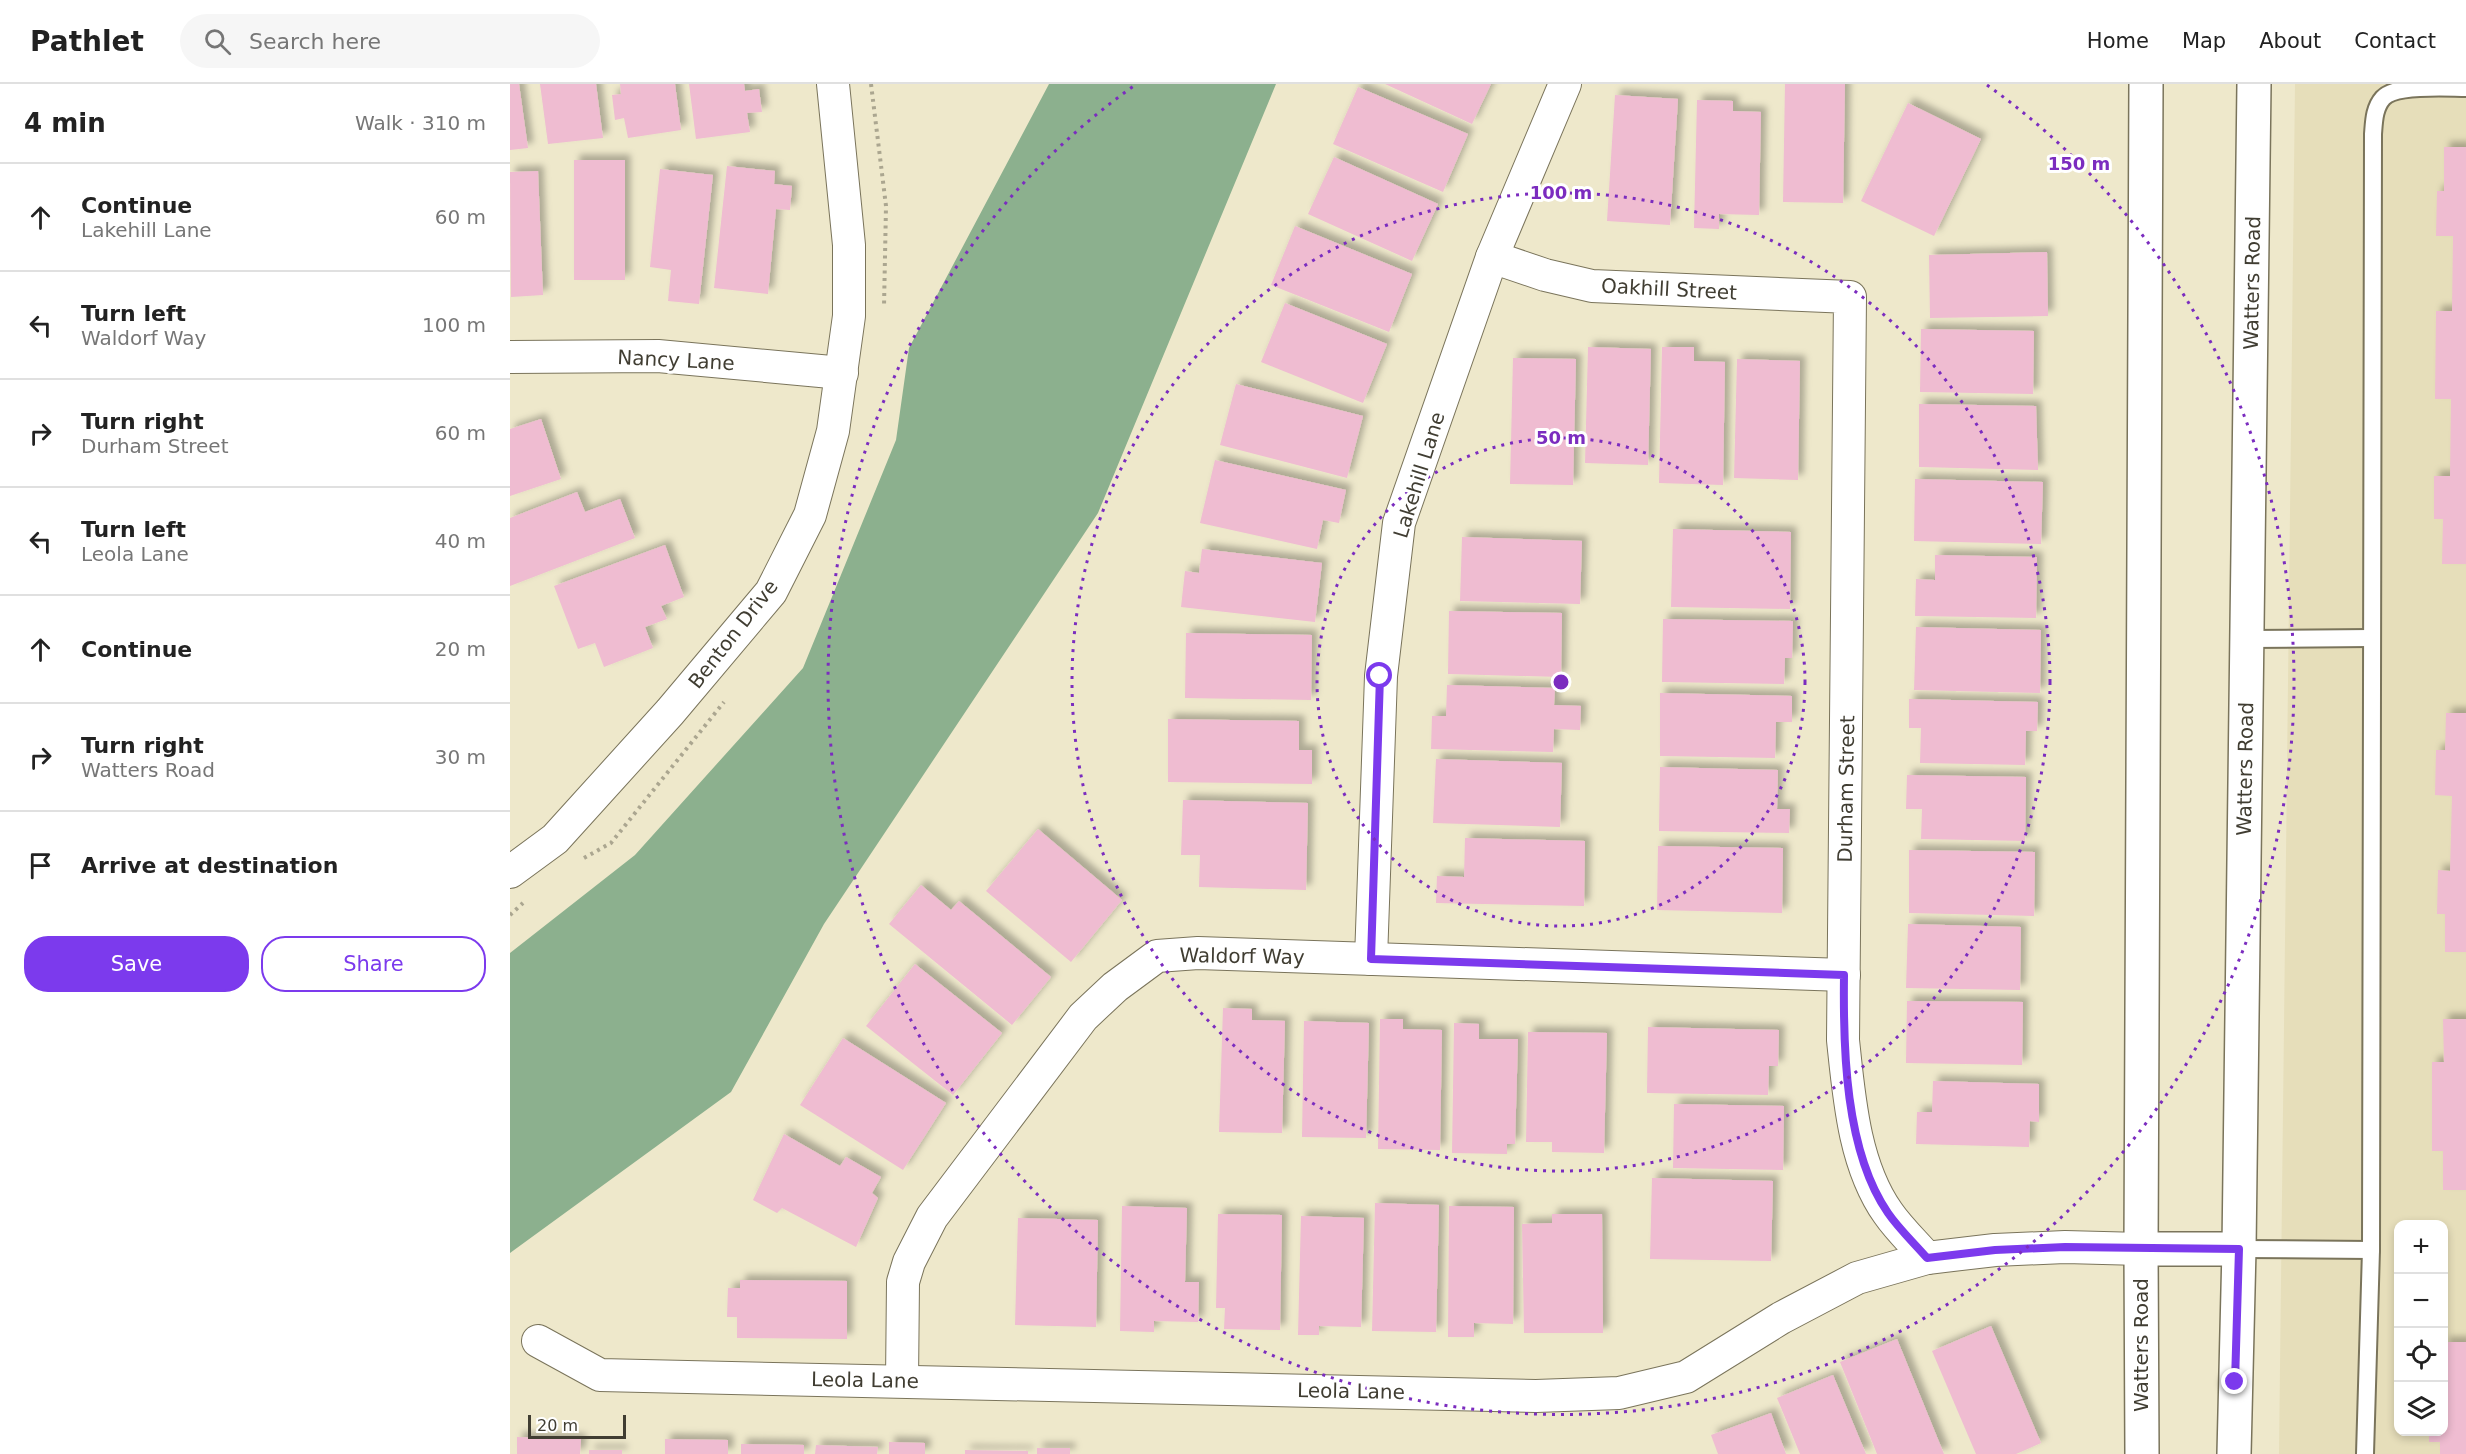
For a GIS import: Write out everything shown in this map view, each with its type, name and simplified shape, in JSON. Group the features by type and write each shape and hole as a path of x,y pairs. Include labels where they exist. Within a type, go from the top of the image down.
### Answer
{"main road":[{"name":"Watters Road","path":"2142,1454 2146,84"},
{"name":"Watters Road","path":"2234,1454 2239,1249 2254,84"},
{"path":"2141,1249 2239,1249"}],"street":[{"name":"Benton Drive","path":"510,872 555,839 670,712 771,592 810,515 833,431 848,324 849,245 833,84"},
{"name":"Lakehill Lane","path":"1371,959 1380,676 1399,523 1492,257 1565,84"},
{"name":"Oakhill Street","path":"1492,257 1545,275 1592,286 1850,297"},
{"name":"Durham Street","path":"1850,297 1843,1040 1850,1102 1864,1165 1887,1212 1927,1258"},
{"name":"Nancy Lane","path":"510,357 658,356 842,373"},
{"name":"Waldorf Way","path":"902,1381 903,1282 909,1262 932,1217 1083,1017 1115,987 1157,956 1198,953 1844,975"},
{"name":"Leola Lane","path":"538,1341 600,1374 1536,1396 1619,1393 1686,1377 1781,1318 1857,1278 1927,1258 1995,1250 2065,1247 2141,1249"}],"lane":[{"path":"2366,1454 2371,1250 2373,134 2375,113 2384,97 2403,89 2466,88"},
{"path":"2247,639 2371,638"},
{"path":"2239,1249 2371,1250"}],"shaded area":[{"path":"2295,84 2466,84 2466,1454 2279,1454"}],"green space":[{"path":"1049,84 1276,84 1098,513 824,924 731,1092 510,1253 510,953 635,855 803,668 896,440 909,348"}],"building":[{"path":"510,84 519,84 528,148 510,150"},
{"path":"540,84 596,84 603,138 548,144"},
{"path":"620,84 675,84 681,130 628,138 624,118 615,120 612,95 621,94"},
{"path":"689,84 744,84 745,91 759,89 762,112 747,113 750,132 696,139"},
{"path":"1385,84 1491,84 1472,124"},
{"path":"1785,84 1845,84 1843,203 1783,202"},
{"path":"1358,87 1468,134 1443,192 1333,144"},
{"path":"1615,95 1678,99 1670,225 1607,221"},
{"path":"1697,100 1733,101 1733,111 1761,112 1759,215 1719,214 1719,229 1694,228"},
{"path":"1908,103 1981,139 1934,236 1861,201"},
{"path":"2444,147 2466,147 2466,564 2442,564 2443,519 2434,519 2434,476 2450,476 2451,399 2435,399 2436,311 2452,311 2453,236 2436,236 2437,191 2444,191"},
{"path":"1334,157 1438,204 1412,261 1308,214"},
{"path":"574,160 625,160 625,280 574,280"},
{"path":"727,166 775,171 774,184 792,186 790,210 776,209 768,294 714,288"},
{"path":"660,169 713,175 699,304 668,301 671,270 650,267"},
{"path":"538,171 543,295 511,297 510,172"},
{"path":"1295,226 1412,274 1389,332 1271,285"},
{"path":"2047,252 2048,316 1930,318 1929,255"},
{"path":"1285,303 1387,344 1363,403 1261,362"},
{"path":"1921,329 2034,331 2033,394 1920,392"},
{"path":"1588,347 1651,349 1648,465 1585,463"},
{"path":"1662,347 1694,347 1694,361 1725,362 1723,485 1659,483"},
{"path":"1513,358 1576,359 1573,485 1510,484"},
{"path":"1737,359 1800,361 1798,480 1734,478"},
{"path":"1236,384 1363,416 1347,478 1220,445"},
{"path":"1919,404 2036,406 2038,470 1919,467"},
{"path":"541,419 561,479 510,496 510,429"},
{"path":"1215,460 1346,490 1339,523 1323,520 1317,549 1200,523"},
{"path":"1915,479 2043,482 2041,544 1914,541"},
{"path":"577,492 585,512 620,499 635,538 510,586 510,518"},
{"path":"1673,529 1791,532 1790,609 1671,607"},
{"path":"1462,537 1582,541 1580,604 1460,601"},
{"path":"665,545 684,597 661,606 667,619 645,627 653,648 604,667 595,643 578,649 554,586"},
{"path":"1202,549 1322,563 1315,622 1181,607 1185,571 1199,573"},
{"path":"1935,555 2037,557 2036,618 1915,616 1916,579 1935,580"},
{"path":"1449,611 1562,613 1561,677 1448,674"},
{"path":"1663,619 1793,621 1792,658 1785,658 1784,684 1662,682"},
{"path":"1916,627 2041,630 2040,693 1914,690"},
{"path":"1186,633 1312,635 1311,700 1185,698"},
{"path":"1447,685 1555,688 1554,705 1581,706 1580,730 1554,729 1553,752 1431,749 1432,716 1446,716"},
{"path":"1660,693 1792,696 1792,722 1776,722 1775,758 1660,756"},
{"path":"1909,699 2038,702 2037,731 2026,731 2025,765 1920,763 1921,728 1909,728"},
{"path":"2446,713 2466,713 2466,952 2445,952 2445,914 2437,914 2438,870 2450,871 2452,796 2435,795 2436,750 2445,750"},
{"path":"1168,719 1299,721 1299,750 1312,750 1312,784 1168,782"},
{"path":"1436,759 1562,763 1560,827 1433,823"},
{"path":"1660,767 1778,770 1777,809 1790,809 1789,833 1659,831"},
{"path":"1907,775 2026,777 2025,841 1921,839 1922,809 1906,809"},
{"path":"1183,800 1308,803 1306,890 1199,887 1200,855 1181,855"},
{"path":"1038,829 1122,900 1071,962 986,891"},
{"path":"1465,838 1585,841 1584,906 1436,903 1437,876 1464,877"},
{"path":"1658,846 1783,848 1782,913 1657,910"},
{"path":"1909,850 2035,852 2034,916 1909,913"},
{"path":"921,885 951,910 959,901 1051,977 1012,1025 889,924"},
{"path":"1908,924 2021,927 2020,990 1906,988"},
{"path":"915,964 1002,1033 953,1095 866,1026"},
{"path":"1907,1001 2023,1002 2022,1065 1906,1063"},
{"path":"1223,1008 1252,1009 1252,1020 1285,1021 1282,1133 1219,1132"},
{"path":"1380,1019 1403,1019 1403,1029 1442,1030 1440,1150 1378,1149"},
{"path":"2443,1019 2466,1019 2466,1190 2443,1190 2443,1151 2432,1151 2432,1062 2444,1062"},
{"path":"1304,1021 1369,1023 1366,1138 1302,1137"},
{"path":"1454,1023 1479,1024 1479,1039 1518,1039 1515,1144 1507,1144 1507,1154 1452,1153"},
{"path":"1648,1027 1779,1030 1778,1066 1769,1066 1768,1095 1647,1093"},
{"path":"1528,1032 1607,1033 1604,1153 1552,1152 1552,1142 1526,1142"},
{"path":"843,1038 946,1103 903,1170 800,1105"},
{"path":"1933,1081 2039,1084 2039,1122 2030,1121 2029,1147 1916,1144 1917,1112 1932,1112"},
{"path":"1674,1104 1784,1106 1783,1170 1673,1168"},
{"path":"784,1134 840,1166 846,1157 881,1177 872,1193 878,1198 856,1247 782,1208 777,1213 753,1200"},
{"path":"1652,1178 1773,1181 1771,1261 1650,1259"},
{"path":"1375,1203 1439,1205 1436,1332 1372,1331"},
{"path":"1122,1206 1187,1208 1185,1282 1199,1282 1198,1322 1154,1321 1154,1332 1120,1331"},
{"path":"1449,1206 1514,1207 1513,1324 1474,1323 1474,1337 1448,1337"},
{"path":"1218,1214 1282,1215 1280,1330 1224,1329 1225,1308 1216,1308"},
{"path":"1552,1214 1602,1214 1603,1333 1524,1333 1522,1224 1552,1223"},
{"path":"1301,1216 1364,1218 1361,1327 1319,1326 1319,1335 1298,1335"},
{"path":"1018,1218 1098,1220 1096,1327 1015,1325"},
{"path":"740,1280 847,1281 847,1339 737,1338 737,1317 727,1317 728,1288 740,1288"},
{"path":"1991,1326 2041,1443 2016,1454 1976,1454 1932,1351"},
{"path":"1897,1339 1944,1454 1877,1454 1840,1362"},
{"path":"2448,1342 2466,1342 2466,1454 2440,1454 2440,1442 2429,1442 2429,1436 2448,1436"},
{"path":"1833,1375 1866,1454 1800,1454 1777,1398"},
{"path":"1771,1413 1786,1454 1718,1454 1711,1435"},
{"path":"517,1437 581,1439 580,1454 517,1454"},
{"path":"665,1439 728,1440 728,1454 665,1454"},
{"path":"889,1442 925,1443 925,1454 889,1454"},
{"path":"741,1444 804,1445 804,1454 741,1454"},
{"path":"816,1445 878,1447 877,1454 815,1454"},
{"path":"1037,1448 1070,1448 1070,1454 1037,1454"},
{"path":"589,1450 622,1450 622,1454 589,1454"},
{"path":"965,1450 1028,1451 1028,1454 965,1454"}],"route":[{"path":"1380,676 1371,959 1844,975 1843,1040 1850,1102 1864,1165 1887,1212 1927,1258 1995,1250 2065,1247 2239,1249 2235,1382"}]}
